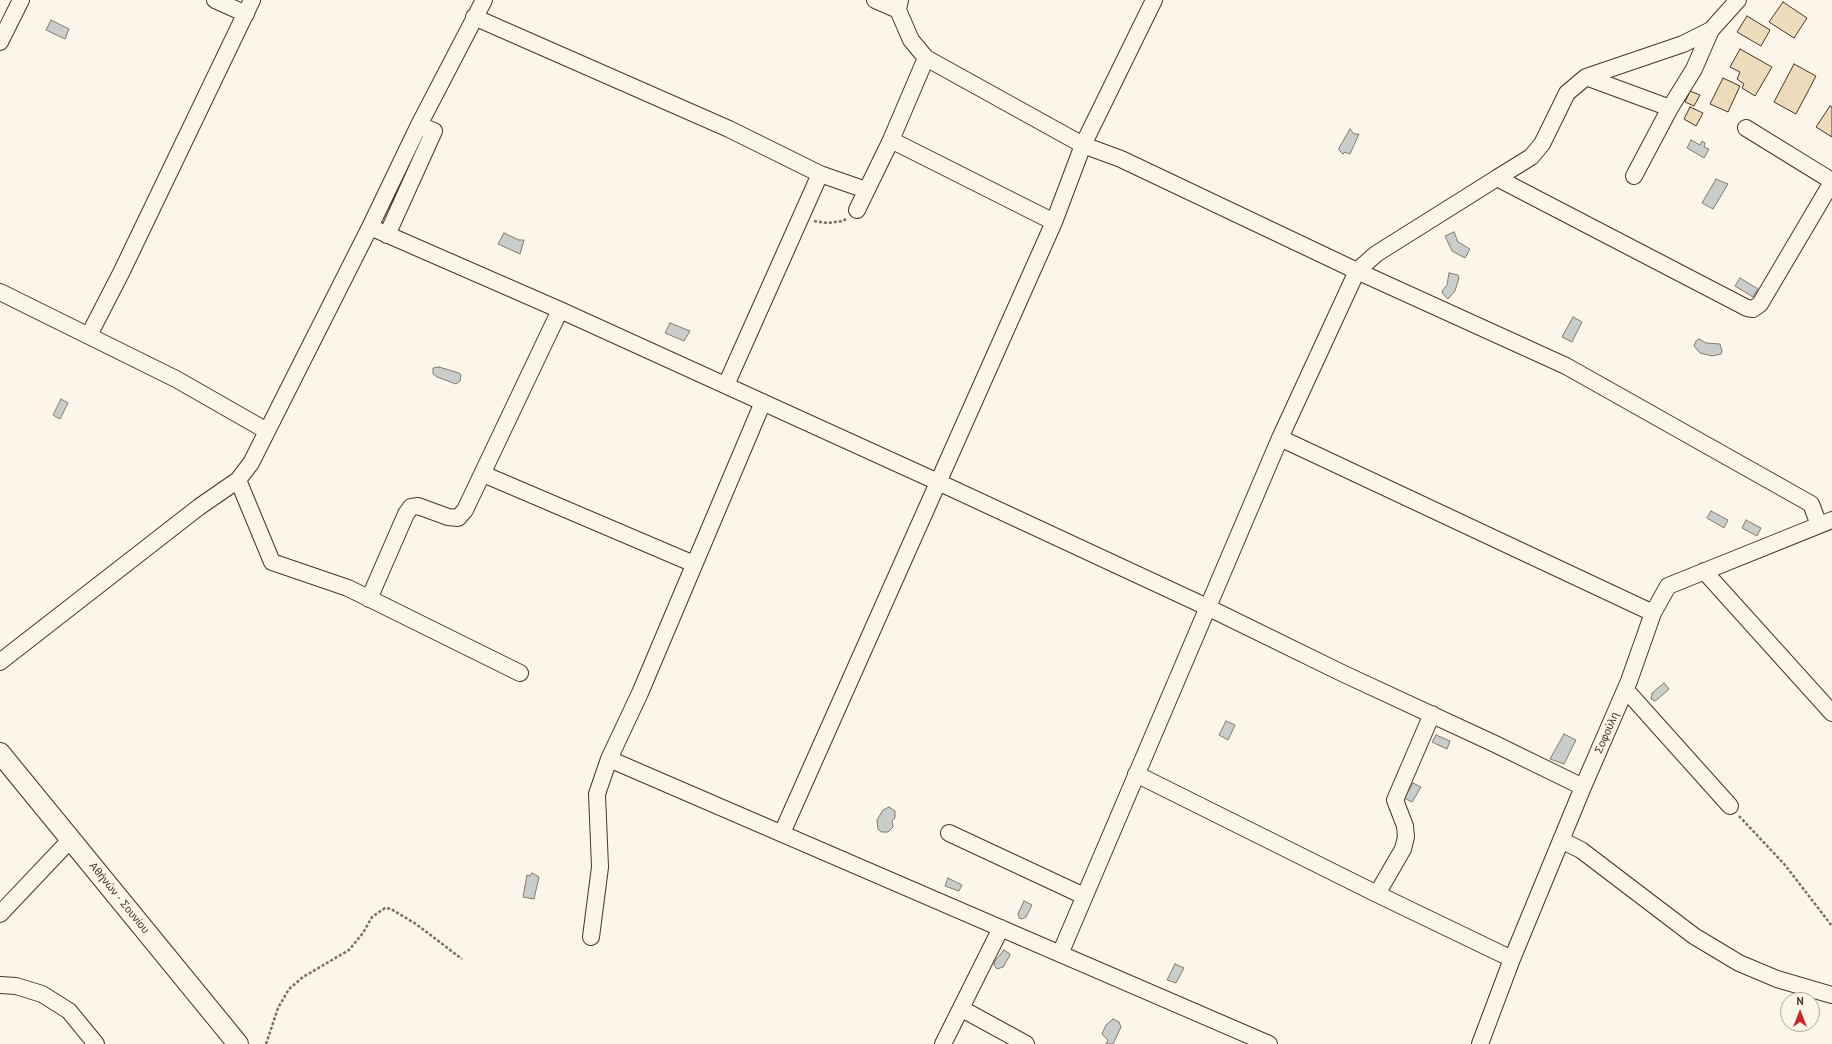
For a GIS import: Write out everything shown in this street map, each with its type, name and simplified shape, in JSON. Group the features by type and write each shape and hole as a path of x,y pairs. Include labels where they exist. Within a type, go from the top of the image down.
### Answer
{"main road":[{"name":"Αθήνών - Σουνίου","path":"0,753 238,1044"}],"street":[{"path":"0,42 21,0"},
{"path":"89,335 249,7 215,0"},
{"path":"3,656 199,507 238,480 251,463 370,227 419,125 484,0"},
{"path":"875,0 899,5 911,40 926,58 1083,145 1121,159 1357,271 1566,366 1811,504 1826,523"},
{"path":"782,833 1054,222 1083,145 1154,0"},
{"path":"1634,176 1670,108 1694,69 1711,30 1738,0"},
{"path":"474,17 729,129 820,174 866,190"},
{"path":"1060,954 1280,438 1357,271 1376,254 1531,157 1542,144 1567,94 1586,77 1683,44 1711,30"},
{"path":"857,210 891,140 926,58"},
{"path":"1586,77 1670,108"},
{"path":"387,235 434,131 419,125"},
{"path":"1497,178 1740,305 1753,309 1760,304 1832,182 1746,128"},
{"path":"891,140 1054,222"},
{"path":"726,385 820,174"},
{"path":"370,227 560,310 938,482 1207,607 1344,674 1432,714 1583,787"},
{"path":"0,292 176,379 267,431"},
{"path":"369,599 406,514 411,507 418,506 448,517 458,518 465,510 560,310"},
{"path":"591,938 600,867 597,794 609,759 640,693 763,402"},
{"path":"1280,438 1653,613"},
{"path":"483,474 694,564"},
{"path":"238,480 272,562 348,588 520,673"},
{"name":"Σοφούλη","path":"1480,1044 1512,959 1561,840 1626,690 1653,613 1668,586 1826,523"},
{"path":"1704,572 1832,713"},
{"path":"1626,690 1730,806"},
{"path":"1377,894 1403,849 1406,837 1405,826 1395,800 1432,714"},
{"path":"609,759 1269,1044"},
{"path":"1136,774 1377,894 1512,959"},
{"path":"949,833 1084,896"},
{"path":"0,914 71,839"},
{"path":"1561,840 1581,850 1694,936 1739,963 1778,979 1832,995"},
{"path":"943,1044 962,1009 1001,928"},
{"path":"0,985 16,986 42,994 69,1011 96,1044"},
{"path":"962,1009 1026,1044"}],"path":[{"path":"801,219 827,223 843,221 857,210"},
{"path":"1730,806 1786,865 1832,926"},
{"path":"266,1044 278,1008 289,989 303,977 349,950 363,933 372,917 385,908 391,909 416,924 462,959"}],"shaded area":[{"path":"51,20 69,29 65,39 46,30"},
{"path":"1350,129 1354,134 1359,134 1350,154 1345,152 1343,154 1339,148"},
{"path":"1691,140 1700,145 1702,141 1705,143 1704,147 1709,149 1704,158 1687,148"},
{"path":"1716,179 1728,184 1713,209 1702,203"},
{"path":"1454,232 1458,242 1470,249 1465,258 1452,251 1445,236"},
{"path":"504,233 519,240 524,240 520,254 498,244"},
{"path":"1449,273 1458,275 1459,278 1455,291 1448,299 1442,291 1447,285"},
{"path":"1740,278 1758,289 1753,297 1735,286"},
{"path":"1573,317 1582,322 1572,342 1562,337"},
{"path":"670,323 690,331 684,341 665,333"},
{"path":"1699,339 1706,343 1720,344 1722,351 1721,354 1712,356 1700,353 1694,346 1696,341"},
{"path":"439,367 459,373 461,375 460,381 456,384 437,377 433,374 433,368"},
{"path":"61,399 68,403 60,419 53,415"},
{"path":"1711,511 1728,520 1724,528 1707,518"},
{"path":"1746,520 1761,528 1757,536 1742,528"},
{"path":"1664,683 1669,689 1655,701 1651,699 1652,693"},
{"path":"1226,721 1235,725 1228,740 1219,735"},
{"path":"1564,734 1576,740 1564,764 1550,759"},
{"path":"1436,735 1450,741 1447,749 1432,742"},
{"path":"1413,783 1421,787 1412,802 1404,798"},
{"path":"889,807 895,811 895,818 892,821 893,827 888,832 881,832 878,829 877,820 883,810"},
{"path":"532,873 539,877 534,899 523,897 527,875 530,876"},
{"path":"948,878 962,885 959,891 945,886"},
{"path":"1024,901 1032,905 1026,917 1022,919 1019,918 1018,914"},
{"path":"1004,950 1010,954 1009,957 1003,967 997,969 994,965 995,961"},
{"path":"1175,964 1184,968 1176,983 1167,980"},
{"path":"1113,1019 1119,1022 1121,1027 1113,1044 1106,1044 1108,1040 1102,1034 1106,1025"}],"building":[{"path":"1783,2 1807,18 1794,38 1769,22"},
{"path":"1747,16 1770,30 1761,46 1737,32"},
{"path":"1740,49 1772,67 1755,96 1742,88 1744,84 1737,79 1740,72 1730,67"},
{"path":"1794,64 1816,76 1796,114 1774,102"},
{"path":"1723,78 1740,86 1728,112 1710,104"},
{"path":"1690,91 1700,95 1694,106 1685,102"},
{"path":"1830,106 1832,107 1832,137 1816,127"},
{"path":"1690,107 1703,113 1696,126 1684,119"}]}
